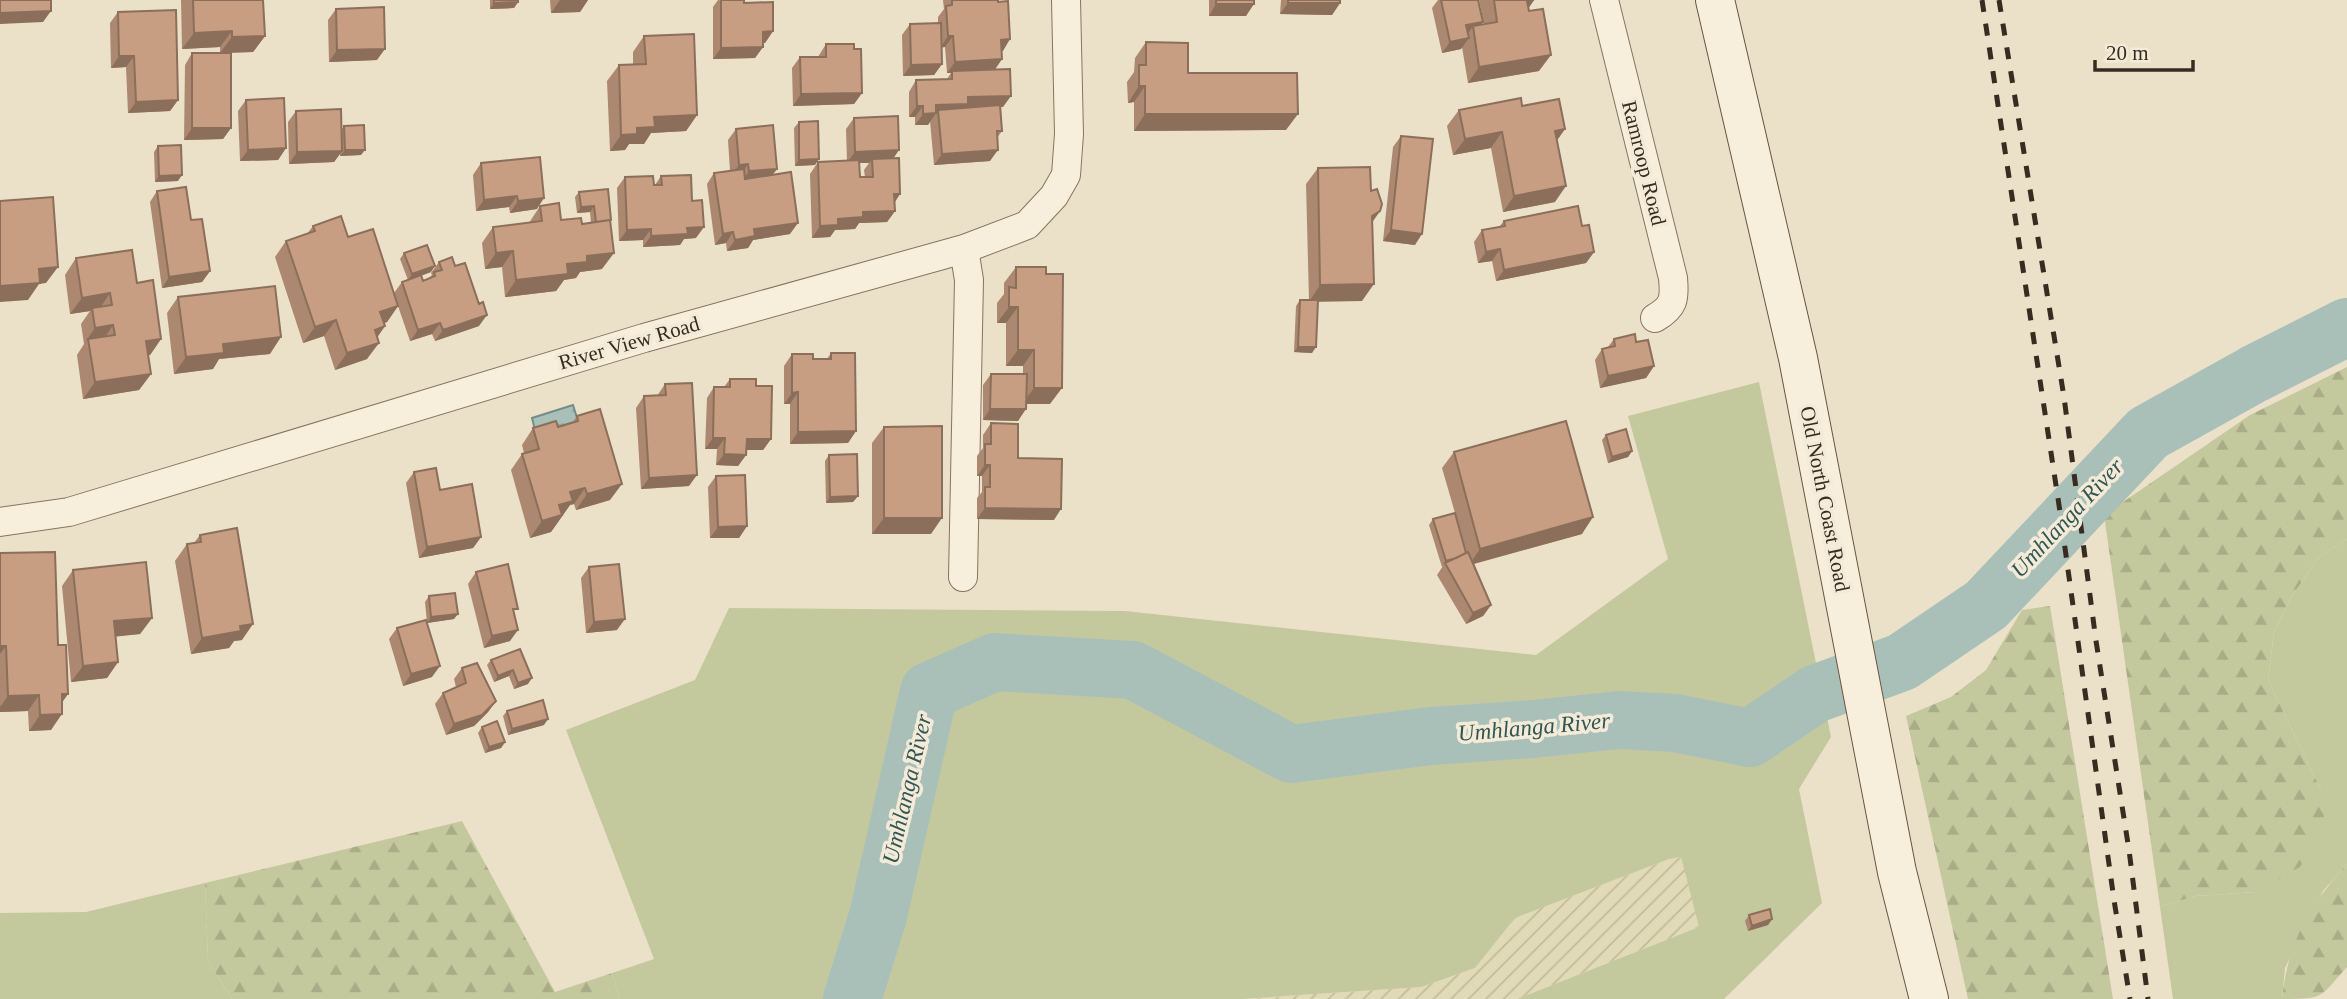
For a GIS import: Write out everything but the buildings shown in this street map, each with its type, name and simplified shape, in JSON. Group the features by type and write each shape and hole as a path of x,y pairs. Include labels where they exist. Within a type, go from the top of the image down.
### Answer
{"street":[{"name":"River View Road","path":"0,522 69,512 645,338 964,249 1027,225 1054,196 1066,174 1069,134 1066,0"},
{"name":"Ramroop Road","path":"1604,0 1673,278 1675,299 1668,310 1655,318"},
{"name":"Old North Coast Road","path":"1715,0 1798,358 1897,872 1929,999"},
{"path":"963,577 969,280 964,249"},
{"path":"1897,872 1911,999"}],"shaded area":[{"path":"1682,857 1699,927 1517,999 1242,999 1421,987 1475,968 1515,918 1669,859"}],"green space":[{"path":"2347,367 2347,539 2319,557 2290,599 2274,632 2268,680 2321,790 2325,825 2321,836 2300,867 2256,892 2195,896 2160,907 2104,515 2250,415"},
{"path":"1759,382 1831,737 1799,789 1822,903 1724,999 1517,999 1699,927 1681,857 1669,859 1515,918 1475,968 1421,987 1242,999 620,999 612,973 654,959 566,730 695,680 729,608 1125,611 1536,655 1668,559 1628,416"},
{"path":"2347,539 2347,864 2323,891 2285,968 2282,999 2173,999 2160,907 2195,896 2256,892 2321,790 2268,680 2274,632 2290,599 2319,557"},
{"path":"2050,606 2113,999 1968,999 1906,716 1951,697 1986,670 2022,610"},
{"path":"462,821 555,992 612,973 620,999 232,999 208,961 205,883"},
{"path":"2347,864 2347,967 2320,995 2282,999 2289,960 2302,926 2311,910"},
{"path":"205,883 208,961 232,999 0,999 0,913 86,912"}],"water":[{"path":"573,405 578,421 536,434 532,418"}],"waterway":[{"name":"Umhlanga River","path":"852,999 878,916 929,691 995,662 1133,670 1291,754 1431,736 1619,720 1675,723 1750,738 1815,694 1902,662 1986,605 2148,433 2254,374 2347,327"}],"railway":[{"path":"1982,0 2059,505 2130,999"},
{"path":"1999,0 2064,397 2148,999"}]}
